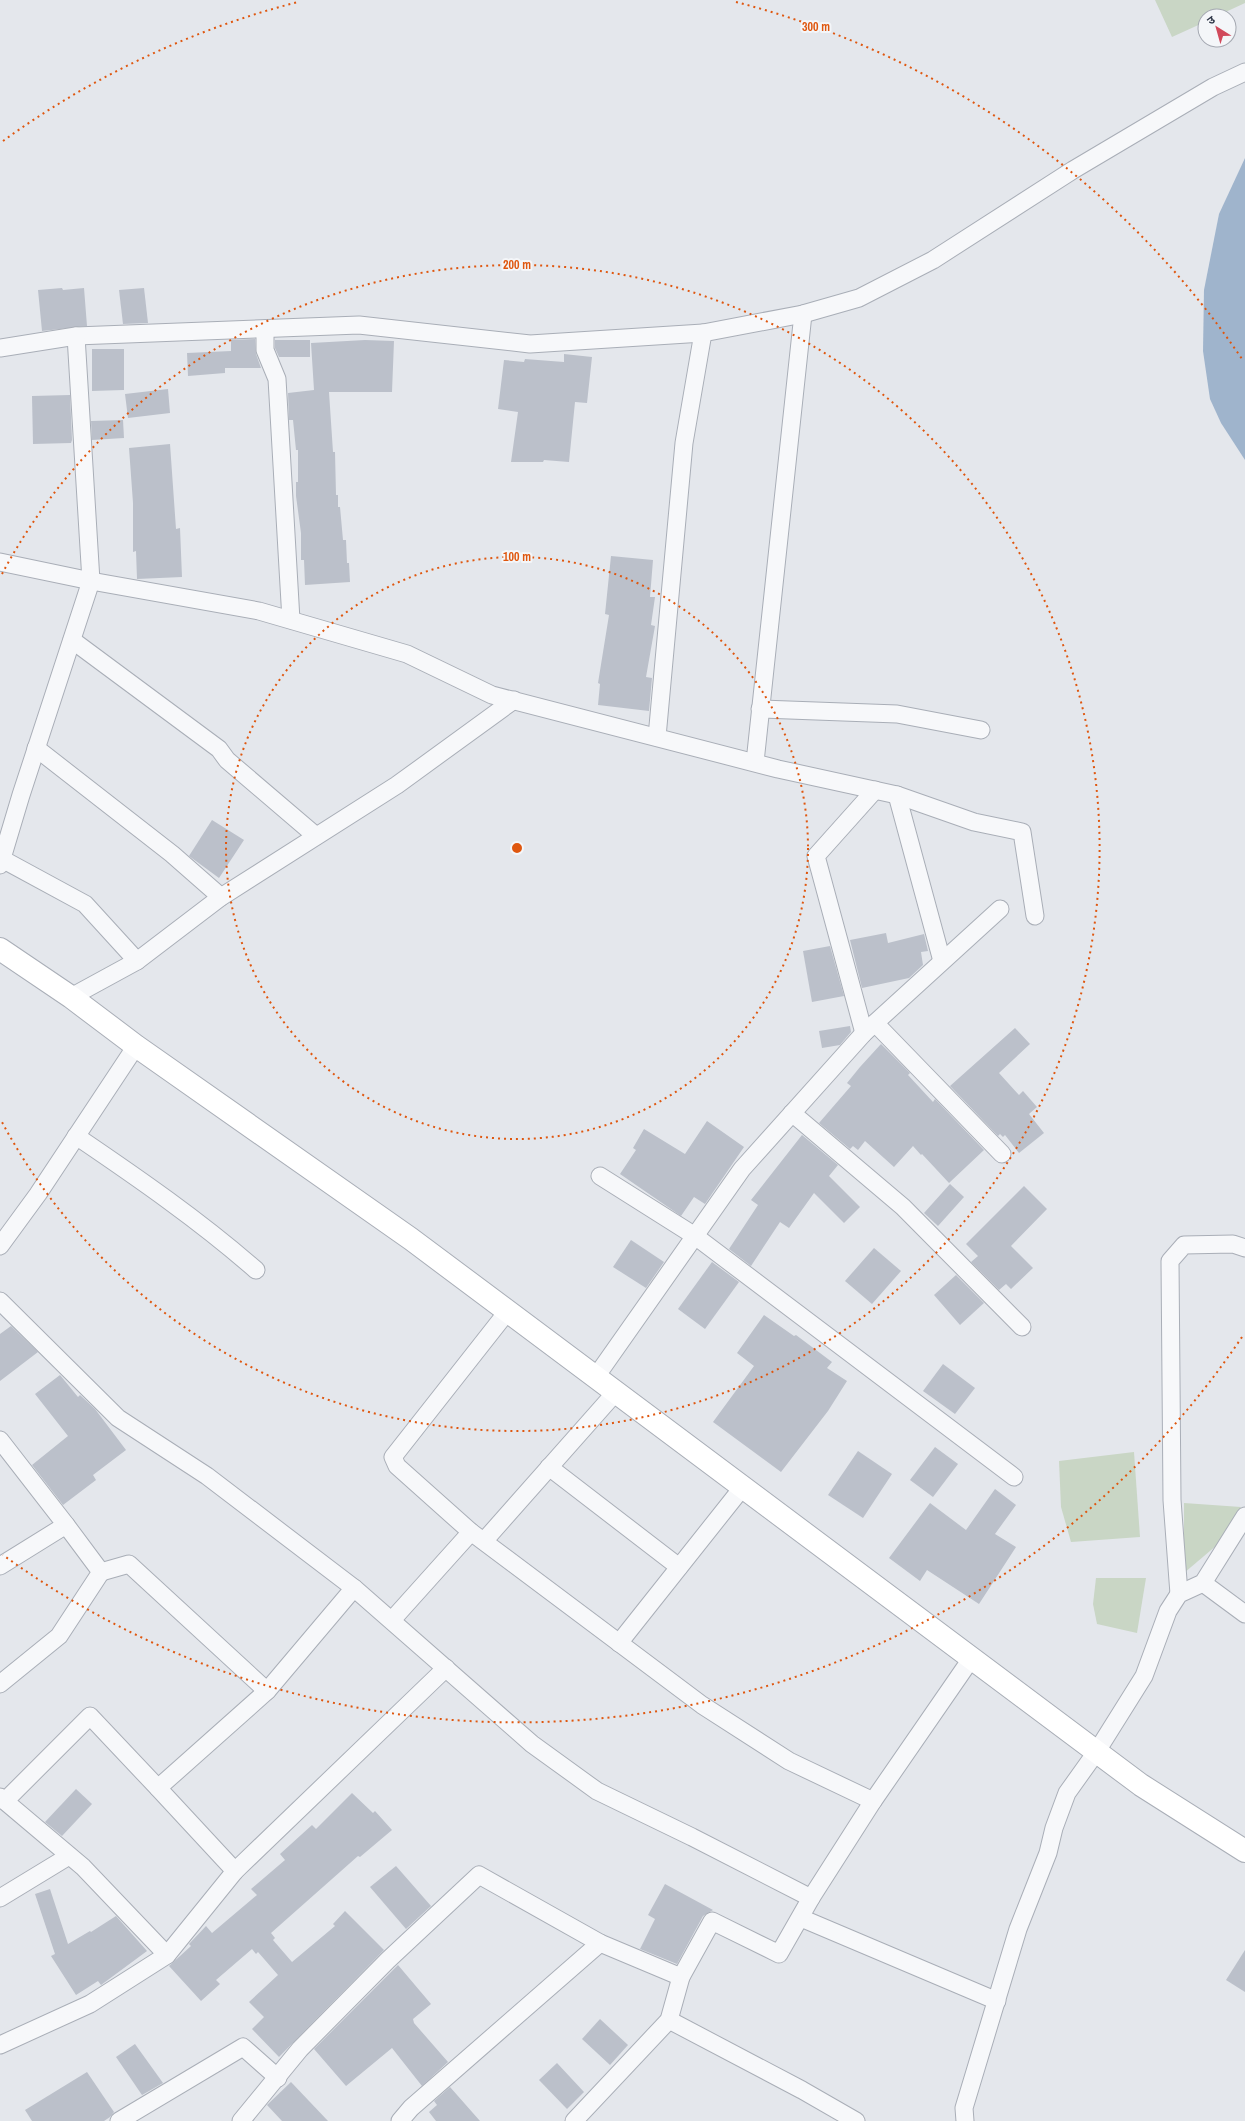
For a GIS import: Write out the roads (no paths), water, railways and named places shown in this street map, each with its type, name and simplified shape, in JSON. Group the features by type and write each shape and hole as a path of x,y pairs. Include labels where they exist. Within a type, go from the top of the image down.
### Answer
{"main road":[{"path":"0,949 71,997 136,1046 404,1235 1141,1785 1245,1851"}],"street":[{"path":"0,348 76,336 359,326 530,344 703,333 803,314 859,298 933,260 1073,170 1213,87 1245,72"},
{"path":"755,762 803,314"},
{"path":"264,329 265,350 277,379 291,620"},
{"path":"657,737 684,443 703,333"},
{"path":"76,336 91,581 36,748 1,862 85,904 137,961"},
{"path":"0,562 91,581 259,611 407,654 492,695 755,762 898,795 974,822 1022,832 1035,916"},
{"path":"72,640 219,749 227,760 316,836"},
{"path":"71,997 137,961 221,897 397,785 514,700"},
{"path":"760,709 897,714 980,730"},
{"path":"36,748 161,845 221,897"},
{"path":"875,790 816,856 869,1028 1002,1154"},
{"path":"898,795 942,961"},
{"path":"595,1378 742,1169 869,1028 1000,909"},
{"path":"0,1246 38,1194 136,1046"},
{"path":"792,1113 903,1207 1022,1327"},
{"path":"76,1136 133,1175 256,1270"},
{"path":"600,1176 695,1236 1014,1477"},
{"path":"1179,1594 1172,1500 1170,1261 1184,1245 1233,1244 1245,1248"},
{"path":"0,1301 118,1418 207,1476 354,1588 532,1744 597,1791 692,1837 811,1898"},
{"path":"507,1312 393,1457 397,1466 478,1537 702,1705 789,1761 873,1801"},
{"path":"392,1620 549,1467 615,1393"},
{"path":"0,1440 6,1460 66,1525 101,1572"},
{"path":"549,1467 679,1567"},
{"path":"619,1643 742,1488"},
{"path":"965,2121 964,2108 1018,1929 1048,1853 1054,1828 1067,1793 1097,1751 1144,1676 1168,1611 1179,1594 1203,1583 1245,1516"},
{"path":"0,1566 66,1525"},
{"path":"0,1684 59,1636 101,1572 129,1564 266,1691"},
{"path":"1203,1583 1245,1614"},
{"path":"158,1788 266,1691 354,1588"},
{"path":"574,2121 669,2020 681,1977 712,1921 779,1954 801,1918 811,1898 873,1801 971,1659"},
{"path":"0,2045 90,2004 167,1955 235,1871 446,1668"},
{"path":"167,1955 83,1867 2,1799 90,1716 235,1871"},
{"path":"0,1898 69,1856"},
{"path":"241,2121 300,2050 388,1960 479,1875 600,1943 681,1977"},
{"path":"801,1918 997,2001"},
{"path":"400,2121 411,2108 600,1943"},
{"path":"669,2020 802,2090 856,2121"},
{"path":"119,2121 243,2047 278,2078"}],"water":[{"path":"1245,158 1245,460 1221,423 1210,399 1203,351 1204,290 1219,214"}]}
